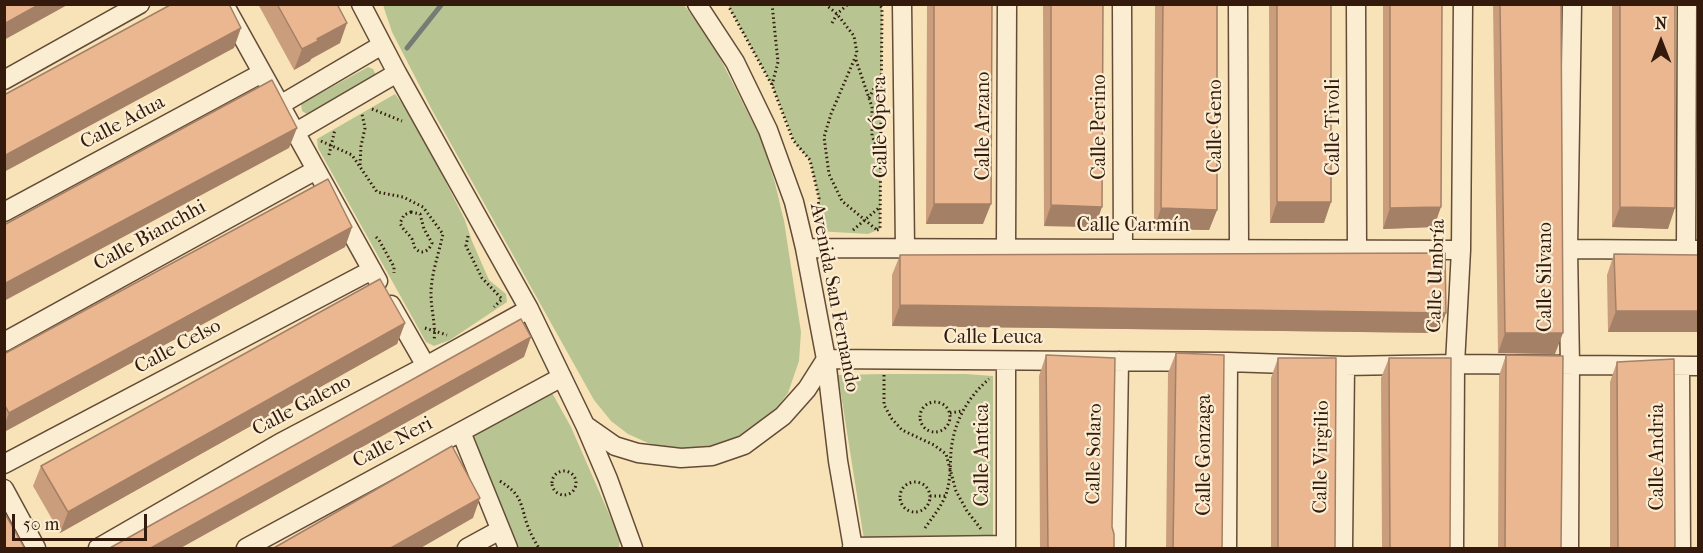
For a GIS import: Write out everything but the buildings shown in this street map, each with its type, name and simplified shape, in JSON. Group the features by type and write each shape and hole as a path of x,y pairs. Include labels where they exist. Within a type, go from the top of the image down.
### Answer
{"street":[{"path":"4,80 140,4"},
{"path":"224,4 426,366"},
{"path":"361,4 529,309 585,425 608,479 633,549"},
{"name":"Avenida San Fernando","path":"697,4 735,62 768,130 794,202 826,359 838,461 853,548"},
{"name":"Calle Ópera","path":"903,4 905,248"},
{"name":"Calle Arzano","path":"1006,248 1007,4"},
{"name":"Calle Perino","path":"1122,4 1123,249"},
{"name":"Calle Geno","path":"1238,4 1239,248"},
{"name":"Calle Tivoli","path":"1356,4 1357,249"},
{"name":"Calle Umbría","path":"1454,549 1455,364 1461,249 1463,4"},
{"name":"Calle Silvano","path":"1569,549 1568,249 1572,4"},
{"path":"1568,249 1692,250 1687,4"},
{"path":"280,105 382,45"},
{"name":"Calle Adua","path":"4,212 262,73"},
{"path":"296,132 397,73"},
{"name":"Calle Bianchhi","path":"4,342 316,170"},
{"name":"Calle Carmín","path":"805,248 1461,249"},
{"name":"Calle Celso","path":"4,464 372,270"},
{"name":"Calle Galeno","path":"98,549 280,443 529,309"},
{"path":"585,425 615,446 638,453 681,458 712,456 744,445 783,416 807,389 826,359"},
{"name":"Calle Leuca","path":"826,359 1228,362 1345,366 1455,364 1698,366"},
{"name":"Calle Antica","path":"1006,361 1006,547"},
{"name":"Calle Solaro","path":"1116,549 1119,361"},
{"name":"Calle Gonzaga","path":"1227,549 1228,362"},
{"name":"Calle Virgilio","path":"1343,549 1345,366"},
{"name":"Calle Andria","path":"1680,366 1681,549"},
{"name":"Calle Neri","path":"246,549 562,377"},
{"path":"461,432 508,549"},
{"path":"4,489 36,549"},
{"path":"467,549 500,530"},
{"path":"853,548 1006,547"}],"path":[{"path":"730,4 729,7 772,85 793,140 810,160 819,198 817,220"},
{"path":"772,4 778,62 772,85"},
{"path":"825,4 837,14 854,36 857,52 824,137 829,174 842,201 875,231 880,229 882,8 879,4"},
{"path":"832,22 848,4"},
{"path":"855,58 872,106 872,136 881,156"},
{"path":"869,98 881,72"},
{"path":"371,108 408,123"},
{"path":"353,119 362,114 365,128 360,167"},
{"path":"317,139 344,124"},
{"path":"329,155 335,130"},
{"path":"317,139 352,155 377,192 403,197 423,207 443,234 434,269 431,293 435,331 434,346"},
{"path":"317,139 318,148"},
{"path":"858,233 849,233 880,206"},
{"path":"411,212 420,214 424,229 432,243 430,249 420,251 415,248 412,238 403,231 400,223 404,215 411,212"},
{"path":"469,232 466,246 482,278 502,299 488,312"},
{"path":"371,234 379,240 394,267 394,277"},
{"path":"416,325 454,337"},
{"path":"884,374 884,405 892,419 902,430 934,445 946,454 961,501 984,533"},
{"path":"923,532 945,496 951,471 954,434 963,411 977,389 993,376"},
{"path":"977,389 985,398"},
{"path":"930,402 940,402 950,413 949,423 942,430 932,432 923,427 921,423 920,413 930,402"},
{"path":"950,413 963,411"},
{"path":"566,470 573,474 576,485 573,492 561,495 552,487 552,478 558,472 566,470"},
{"path":"494,474 501,482 512,488 522,503 526,523 539,549"},
{"path":"912,482 922,483 930,496 928,506 915,513 902,506 899,497 903,487 912,482"},
{"path":"930,496 945,496"}],"green space":[{"path":"730,4 882,5 880,229 868,234 816,231 819,198 810,160 795,143 772,85 729,7"},
{"path":"383,5 684,5 713,44 761,139 784,221 801,332 799,361 788,393 772,414 748,433 706,450 671,449 648,443 628,434 611,421 594,400 432,110 392,32"},
{"path":"368,67 373,69 377,77 313,115 302,111 301,104"},
{"path":"395,94 415,121 465,220 489,280 506,294 507,302 450,340 434,346 426,342 318,148 317,139"},
{"path":"838,375 993,376 993,537 864,540"},
{"path":"551,391 571,427 620,539 619,548 517,548 471,438"}],"waterway":[{"path":"407,48 442,4"}]}
